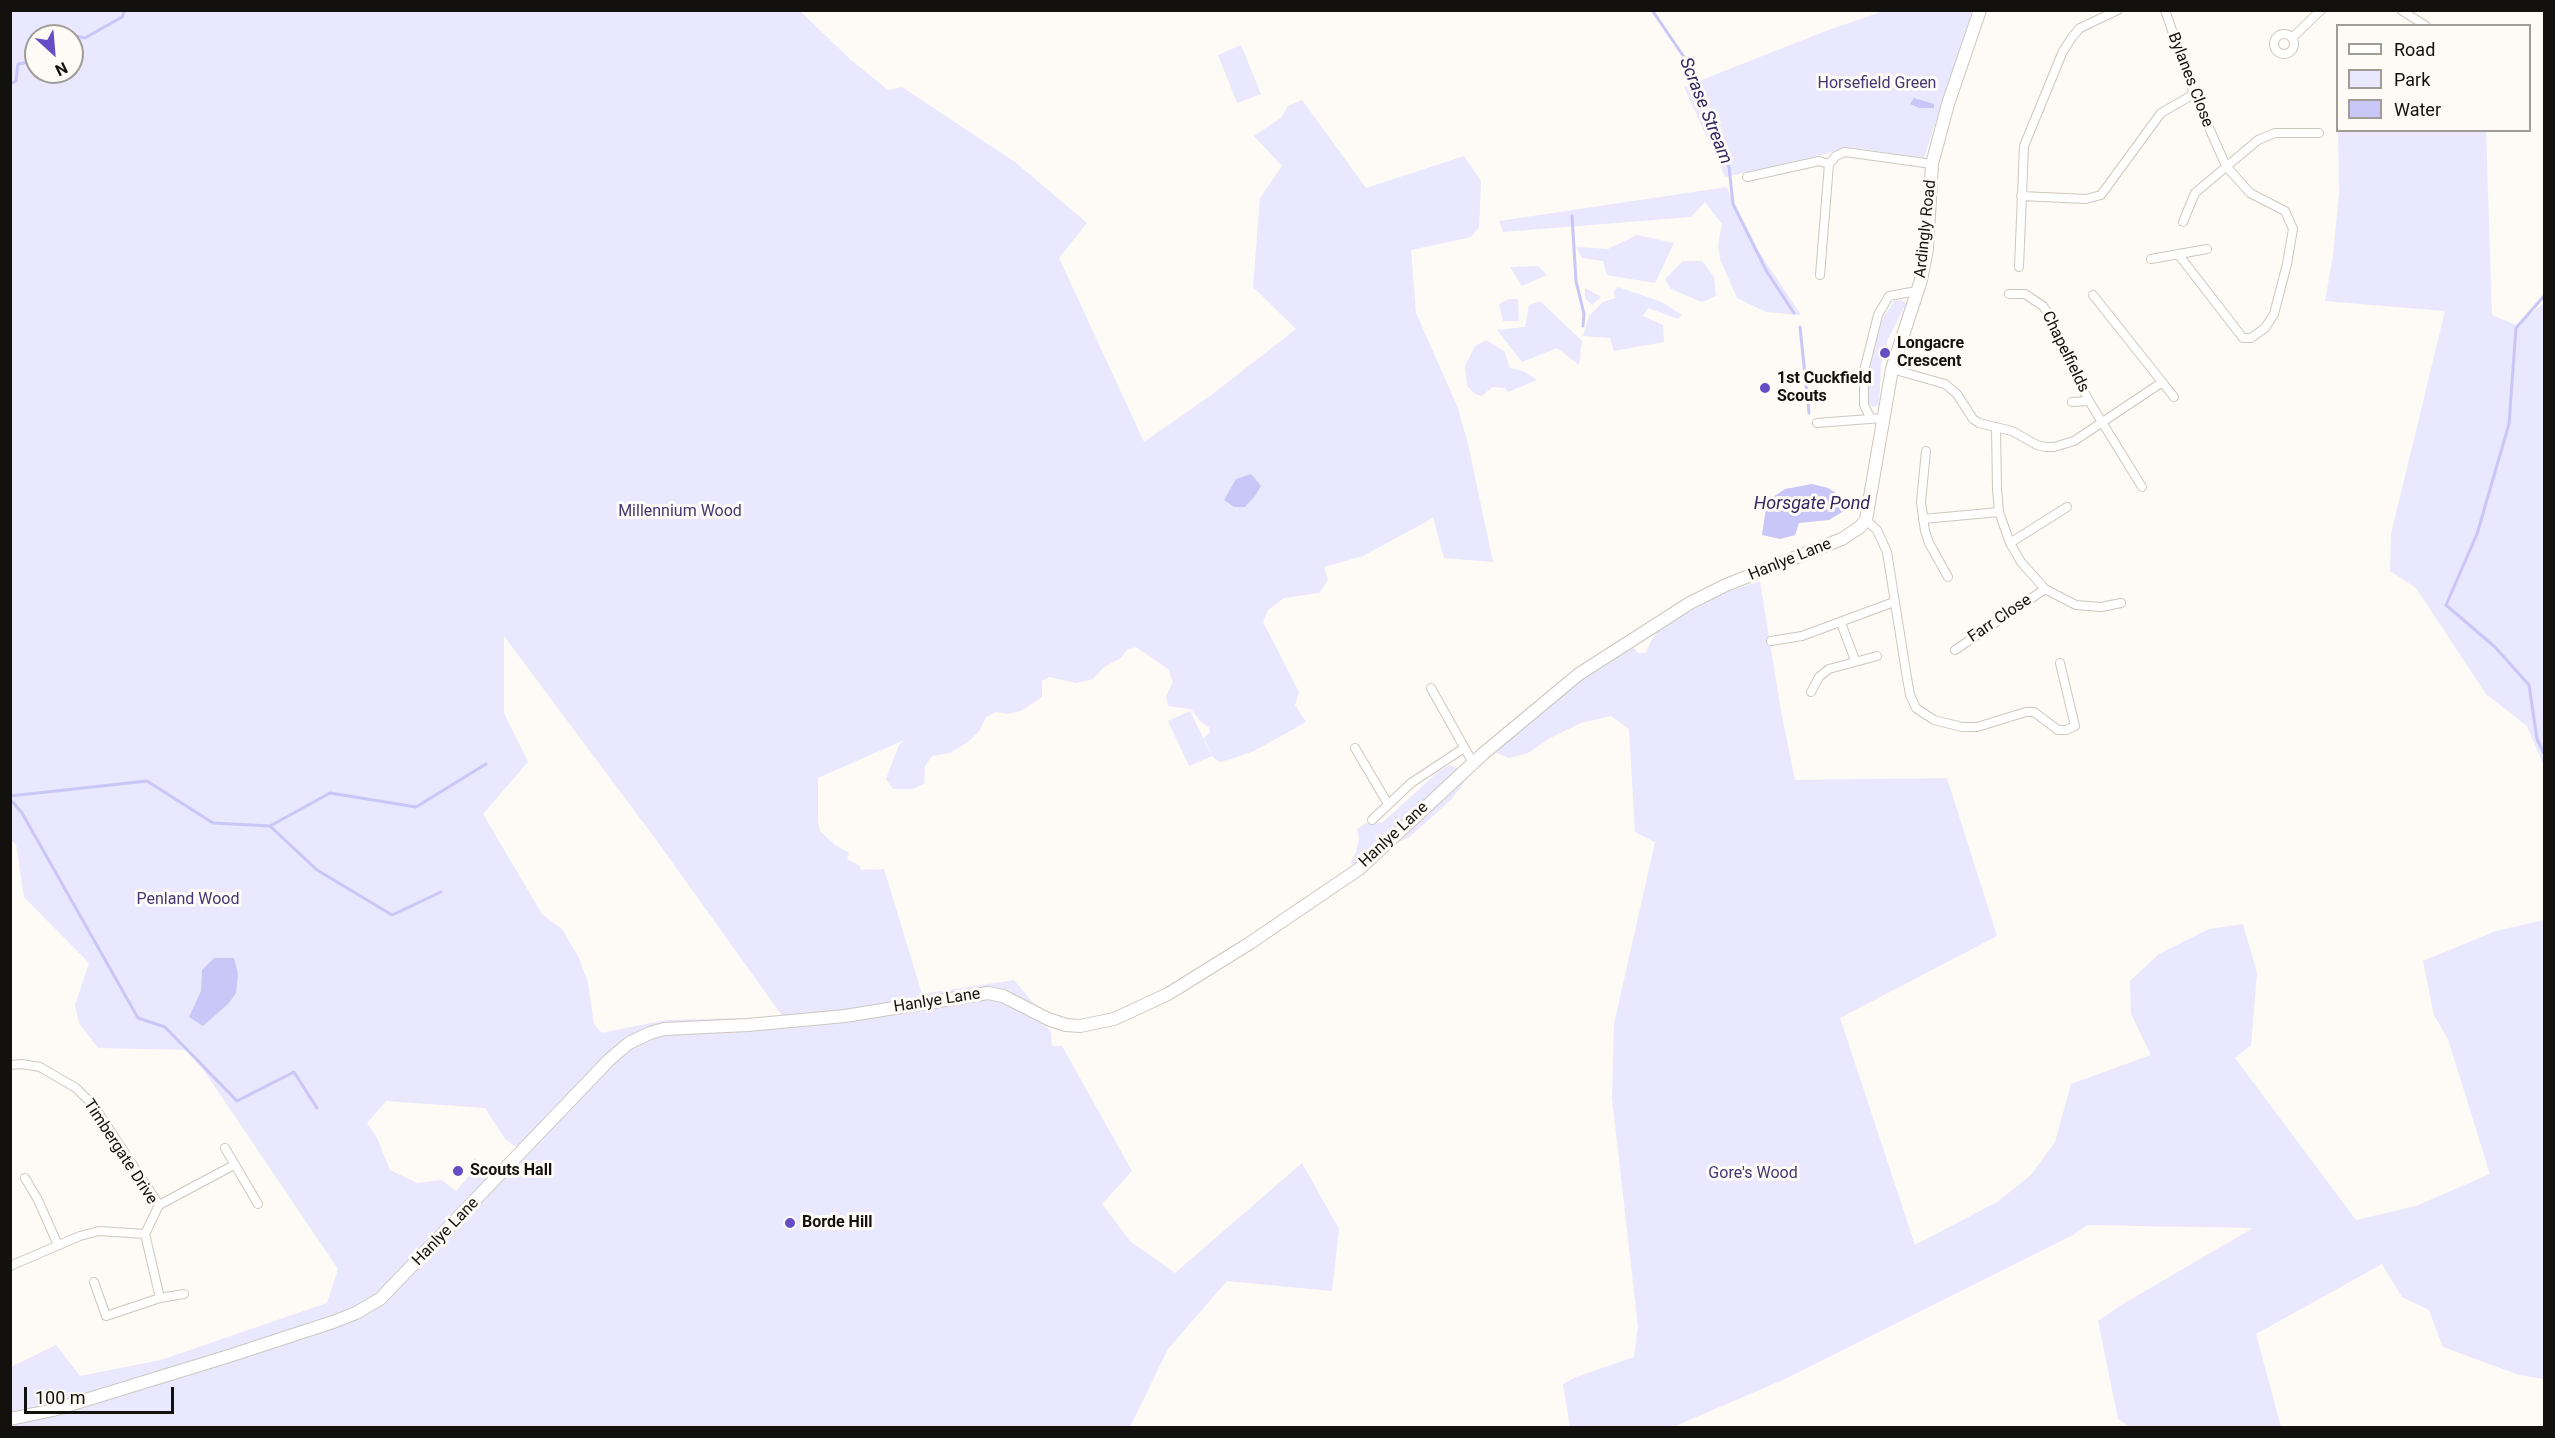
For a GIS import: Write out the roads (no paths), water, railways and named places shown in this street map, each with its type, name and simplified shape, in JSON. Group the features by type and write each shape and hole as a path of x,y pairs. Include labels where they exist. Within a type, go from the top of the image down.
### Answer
{"street":[{"name":"Ardingly Road","path":"1866,520 1876,418 1917,291 1927,249 1932,165 1948,104 1980,10"},
{"path":"2019,267 2024,146 2063,51 2080,28 2118,10"},
{"name":"Bylanes Close","path":"2165,10 2194,94 2226,166 2250,193 2285,211 2293,229 2274,314 2265,328 2251,338 2243,338 2178,254"},
{"path":"2292,38 2321,10"},
{"path":"2401,10 2423,24"},
{"path":"2021,196 2086,199 2101,195 2161,112 2194,94"},
{"path":"2183,222 2195,193 2258,140 2275,133 2319,133"},
{"path":"1820,275 1829,164 1836,156 1845,152 1932,165"},
{"path":"1747,177 1819,161 1829,164"},
{"path":"2151,259 2207,249"},
{"path":"1876,418 1864,405 1863,371 1878,315 1889,296 1917,291"},
{"name":"Chapelfields","path":"2008,294 2025,294 2043,306 2049,315 2062,350 2089,401 2142,487"},
{"path":"2093,295 2174,397"},
{"path":"1892,369 1935,380 1952,388 1973,418 2012,431 2037,445 2054,447 2074,441 2161,383"},
{"name":"Chapelfields","path":"2072,402 2089,401"},
{"path":"1817,423 1876,418"},
{"path":"1996,427 1997,489 2000,512 2010,543 2021,562 2045,589 2076,605 2101,607 2121,603"},
{"path":"1926,451 1922,486 1923,519 1929,543 1947,577"},
{"path":"2010,543 2067,507"},
{"path":"1923,519 2000,512"},
{"path":"1866,520 1877,530 1887,552 1910,695 1916,708 1934,720 1949,726 1977,727 2026,712 2034,712 2058,730 2074,726 2060,663"},
{"name":"Hanlye Lane","path":"10,1419 64,1406 240,1353 357,1313 380,1299 610,1059 637,1038 664,1029 748,1025 845,1016 988,993 1003,996 1048,1019 1066,1025 1092,1024 1114,1019 1168,994 1202,975 1359,869 1518,723 1579,674 1664,618 1726,585 1842,539 1866,520"},
{"name":"Farr Close","path":"1955,650 2045,589"},
{"path":"1771,641 1802,636 1894,602"},
{"path":"1841,623 1855,660"},
{"path":"1811,692 1819,677 1829,669 1855,660 1877,656"},
{"path":"1431,688 1473,764"},
{"path":"1355,748 1388,804"},
{"path":"1372,820 1411,783 1464,748"},
{"name":"Timbergate Drive","path":"10,1065 40,1067 76,1088 94,1106 159,1205 145,1234"},
{"path":"225,1148 258,1204"},
{"path":"159,1205 234,1165"},
{"path":"25,1178 38,1200 58,1245"},
{"path":"10,1266 58,1245 99,1231 145,1234 160,1298"},
{"path":"94,1282 106,1316 160,1298 184,1294"}],"water":[{"path":"1914,98 1934,104 1934,108 1919,108 1910,104"},
{"path":"1251,474 1261,486 1245,507 1234,507 1224,500 1236,479"},
{"name":"Horsgate Pond","path":"1812,484 1828,488 1847,500 1844,511 1829,520 1799,523 1795,535 1780,539 1762,535 1767,501 1785,489"},
{"path":"214,958 234,958 238,974 236,993 229,1003 203,1026 189,1017 201,991 202,970"}],"waterway":[{"name":"Scrase Stream","path":"84,38 122,17 125,10"},
{"name":"Scrase Stream","path":"1652,10 1686,60 1700,106 1729,167 1733,204 1767,272 1794,313"},
{"name":"Scrase Stream","path":"10,84 16,81 18,64 24,63"},
{"path":"1572,216 1576,281 1584,314 1583,326"},
{"path":"2544,296 2516,328 2509,424 2477,534 2446,605 2495,647 2529,685 2537,739 2544,753"},
{"name":"Scrase Stream","path":"1800,327 1809,413"},
{"path":"270,826 330,793 416,807 486,764"},
{"path":"10,796 147,781 213,823 270,826 317,870 392,915 441,892"},
{"path":"10,799 22,813 138,1018 165,1027 237,1101 294,1072 317,1108"}],"place":[{"name":"Longacre Crescent","path":"1885,353"},
{"name":"1st Cuckfield Scouts","path":"1765,388"},
{"name":"Scouts Hall","path":"458,1171"},
{"name":"Borde Hill","path":"790,1223"}],"park label":[{"name":"Horsefield Green","path":"1877,84"},
{"name":"Millennium Wood","path":"680,512"},
{"name":"Penland Wood","path":"188,900"},
{"name":"Gore's Wood","path":"1753,1174"}]}
